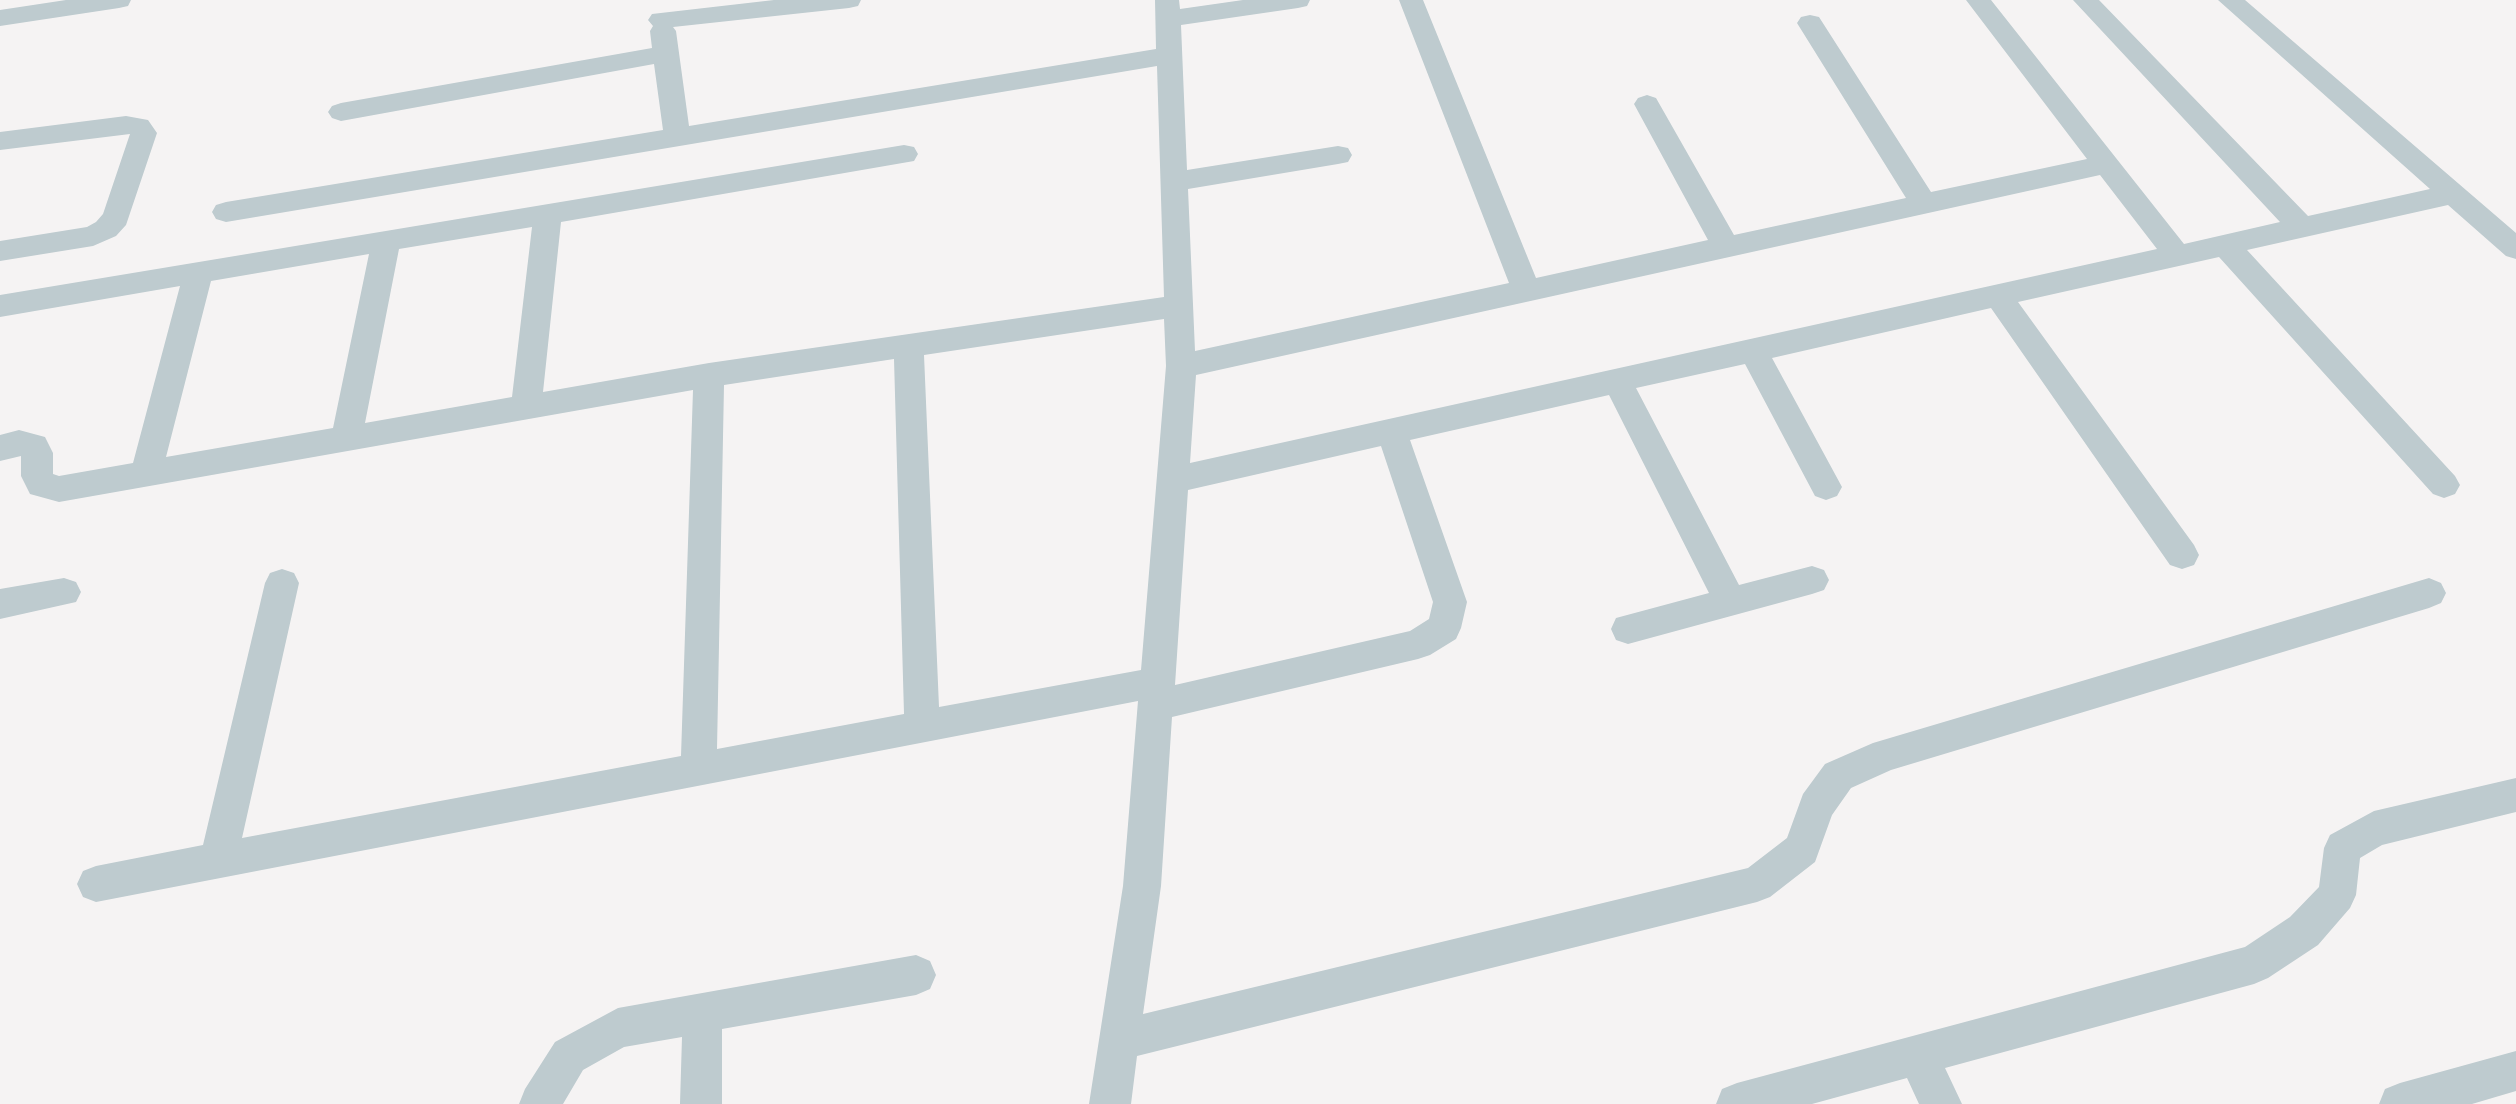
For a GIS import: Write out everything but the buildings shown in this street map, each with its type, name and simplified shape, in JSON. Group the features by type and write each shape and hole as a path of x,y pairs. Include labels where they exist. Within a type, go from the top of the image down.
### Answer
{"street":[{"path":"0,18 54,5 119,0"},
{"path":"677,137 660,10 849,0"},
{"path":"1110,1104 1142,886 1181,366 1167,9 1298,0"},
{"path":"1411,0 1527,291"},
{"path":"1978,0 2178,256"},
{"path":"2085,0 2302,228"},
{"path":"2230,0 2516,249"},
{"path":"1810,23 1924,204"},
{"path":"341,112 665,54"},
{"path":"226,212 1169,55"},
{"path":"1647,104 1726,247"},
{"path":"0,141 126,125 139,126 144,133 116,218 106,230 93,236 0,251"},
{"path":"0,306 904,154"},
{"path":"1174,182 1338,155"},
{"path":"1181,366 2107,164"},
{"path":"1173,480 2453,194"},
{"path":"526,406 548,214"},
{"path":"345,439 386,242"},
{"path":"2225,245 2444,485"},
{"path":"146,474 198,274"},
{"path":"1998,296 2182,555"},
{"path":"0,448 19,443 34,446 37,453 37,476 41,485 58,489 709,375 1179,306"},
{"path":"909,346 922,727"},
{"path":"1753,351 1826,487"},
{"path":"699,769 709,375"},
{"path":"1617,381 1730,601"},
{"path":"96,884 922,727 1157,694 1418,644 1444,628 1450,602 1391,431"},
{"path":"1628,629 1812,580"},
{"path":"218,861 282,583"},
{"path":"0,604 64,592"},
{"path":"1119,1040 1757,884 1802,849 1816,806 1838,776 1886,755 2429,593"},
{"path":"1737,1104 2254,964 2304,931 2337,895 2343,848 2374,829 2516,795"},
{"path":"540,1104 569,1056 618,1028 916,975"},
{"path":"701,1104 702,1013"},
{"path":"1917,1055 1941,1104"},
{"path":"2400,1104 2516,1071"}]}
